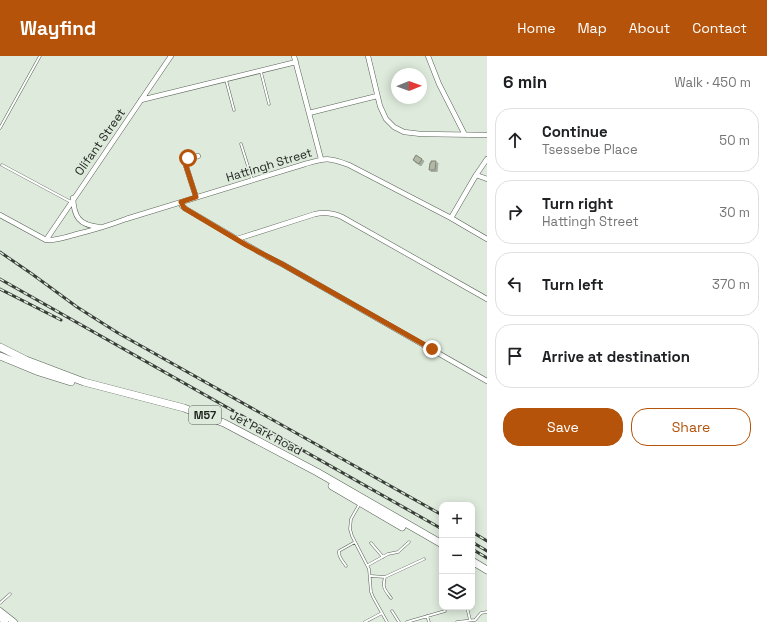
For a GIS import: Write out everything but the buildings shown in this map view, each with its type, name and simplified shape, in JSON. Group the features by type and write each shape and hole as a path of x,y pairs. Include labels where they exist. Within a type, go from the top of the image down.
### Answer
{"main road":[{"name":"Jet Park Road","path":"0,347 26,360 84,382 184,408 215,418 362,501 439,547"},
{"name":"Jet Park Road","path":"0,356 38,372 180,411 218,424 240,434 439,542"},
{"path":"475,563 487,570"},
{"path":"475,568 487,574"}],"street":[{"name":"Olifant Street","path":"46,240 171,56"},
{"path":"294,56 321,159"},
{"path":"368,56 380,106 386,119 394,127 409,133 487,135"},
{"path":"428,56 439,84 465,135"},
{"path":"141,100 296,62"},
{"path":"309,113 377,96"},
{"path":"196,197 186,166 186,160 188,158 198,156"},
{"name":"Hattingh Street","path":"46,240 60,239 102,228 196,197 321,159 332,159 349,165 451,218 487,239"},
{"path":"451,218 487,159"},
{"path":"476,175 487,180"},
{"path":"72,200 74,210 82,222 102,228"},
{"path":"181,202 182,206 186,209 236,239 487,380"},
{"path":"236,239 315,214 324,212 334,214 342,216 487,299"},
{"path":"0,215 46,240"},
{"path":"0,610 14,622"},
{"path":"0,617 5,622"}],"lane":[{"path":"0,128 40,56"},
{"path":"261,70 269,104"},
{"path":"226,79 234,110"},
{"path":"241,144 252,180"},
{"path":"2,165 72,200"},
{"path":"362,501 350,522 351,533 368,565 371,592 387,622"},
{"path":"346,566 339,556 340,551 355,542"},
{"path":"368,565 388,554 398,552 409,542"},
{"path":"371,543 382,557"},
{"path":"370,576 385,577 424,559"},
{"path":"385,577 384,587 392,598"},
{"path":"0,603 10,594"},
{"path":"468,610 470,620"},
{"path":"392,611 398,622"},
{"path":"407,622 445,611"},
{"path":"457,622 470,620 475,621 481,613 487,612"},
{"path":"365,622 382,613"},
{"path":"427,616 429,622"}],"railway":[{"path":"0,252 77,307 118,333 439,513"},
{"path":"0,279 439,527"},
{"path":"0,289 61,320"},
{"path":"475,534 487,541"},
{"path":"475,544 487,551"},
{"path":"475,551 487,558"}],"route":[{"path":"188,158 186,160 186,166 196,197 181,202 184,208 246,245 432,349"}]}
